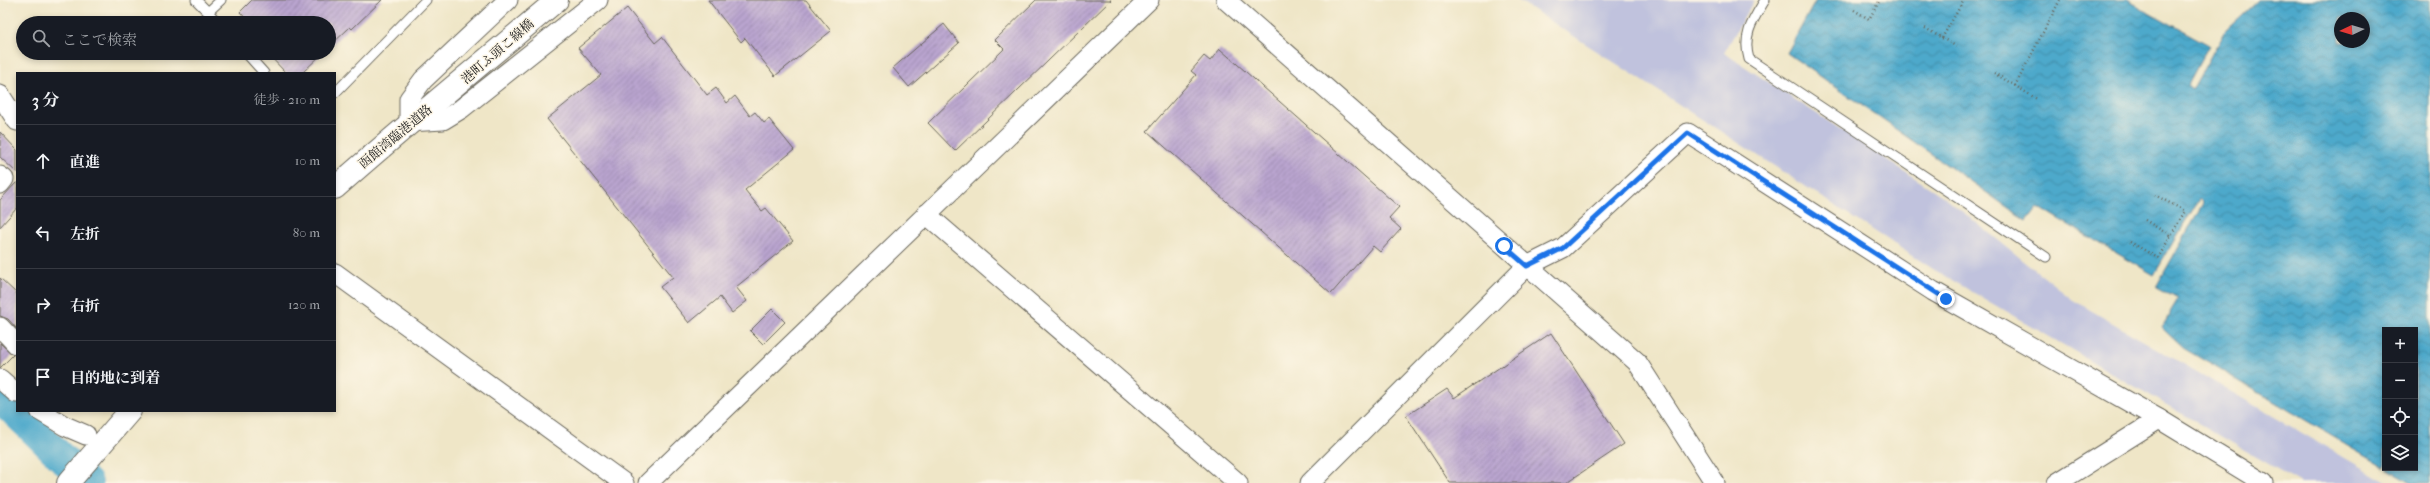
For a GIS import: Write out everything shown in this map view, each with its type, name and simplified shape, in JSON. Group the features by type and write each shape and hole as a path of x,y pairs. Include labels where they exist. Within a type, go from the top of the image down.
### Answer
{"street":[{"path":"508,0 423,80 409,100 409,122 443,120 461,109 598,0"},
{"name":"港町ふ頭こ線橋","path":"456,86 557,0"},
{"path":"648,483 1149,0"},
{"path":"1226,0 1637,362 1714,483"},
{"name":"函館湾臨港道路","path":"336,187 409,122 456,86"},
{"path":"0,95 16,119"},
{"path":"0,117 16,128"},
{"path":"1310,483 1527,266 1563,248 1688,133 1933,291 2159,419 2264,483"},
{"path":"0,176 4,179 0,184"},
{"path":"926,214 1238,483"},
{"path":"336,275 624,483"},
{"path":"0,327 16,344"},
{"path":"0,379 16,392"},
{"path":"42,412 65,426 86,435"},
{"path":"68,483 129,412"},
{"path":"2057,483 2159,419"}],"lane":[{"path":"196,0 212,16"},
{"path":"208,12 221,0"},
{"path":"336,92 426,0"},
{"path":"1765,0 1748,30 1746,47 1749,59 2046,257"},
{"path":"252,60 263,72"}],"path":[{"path":"1854,10 1869,19 1880,0"},
{"path":"1942,38 1964,0"},
{"path":"2015,86 2060,0"},
{"path":"1925,28 1959,48"},
{"path":"1994,73 2038,99"},
{"path":"2130,242 2158,258 2185,211 2155,195"},
{"path":"2145,220 2171,236"}],"shaded area":[{"path":"1518,0 1754,0 1724,53 1944,197 2073,300 2388,483 2301,483 1933,269"}],"water":[{"path":"1816,0 2127,0 2209,45 2187,86 2192,90 2224,32 2258,0 2430,0 2430,483 2412,483 2392,471 2418,471 2418,327 2382,327 2382,465 2183,348 2161,327 2178,299 2156,287 2203,203 2199,199 2154,275 2038,207 2027,221 1787,53"}],"building":[{"path":"252,0 382,0 352,29 350,27 336,40 336,16 244,16 240,12"},
{"path":"708,0 806,0 831,31 775,76 745,38 741,42"},
{"path":"1036,0 1111,0 955,151 928,123 1004,49 995,40"},
{"path":"627,8 655,43 662,37 707,95 716,88 727,103 735,96 750,116 755,112 764,123 769,119 794,150 745,190 762,211 766,208 793,241 736,287 747,301 732,313 720,297 689,323 660,287 673,277 547,119 601,75 578,48"},
{"path":"944,24 959,43 909,87 893,68"},
{"path":"1220,49 1399,207 1389,218 1401,229 1380,252 1373,246 1331,294 1147,131 1196,75 1191,71 1204,56 1210,61"},
{"path":"274,60 316,60 303,72 285,72"},
{"path":"0,132 16,149 16,172 0,157"},
{"path":"16,183 16,209 0,227 0,200"},
{"path":"0,278 16,293 16,328 8,319 0,316"},
{"path":"772,309 785,322 763,344 750,331"},
{"path":"1551,333 1624,444 1566,483 1450,483 1406,416 1447,389 1454,398"},
{"path":"0,343 13,355 0,368"}],"waterway":[{"path":"0,398 88,483"}],"route":[{"path":"1504,246 1527,266 1563,248 1688,133 1946,299"}]}
